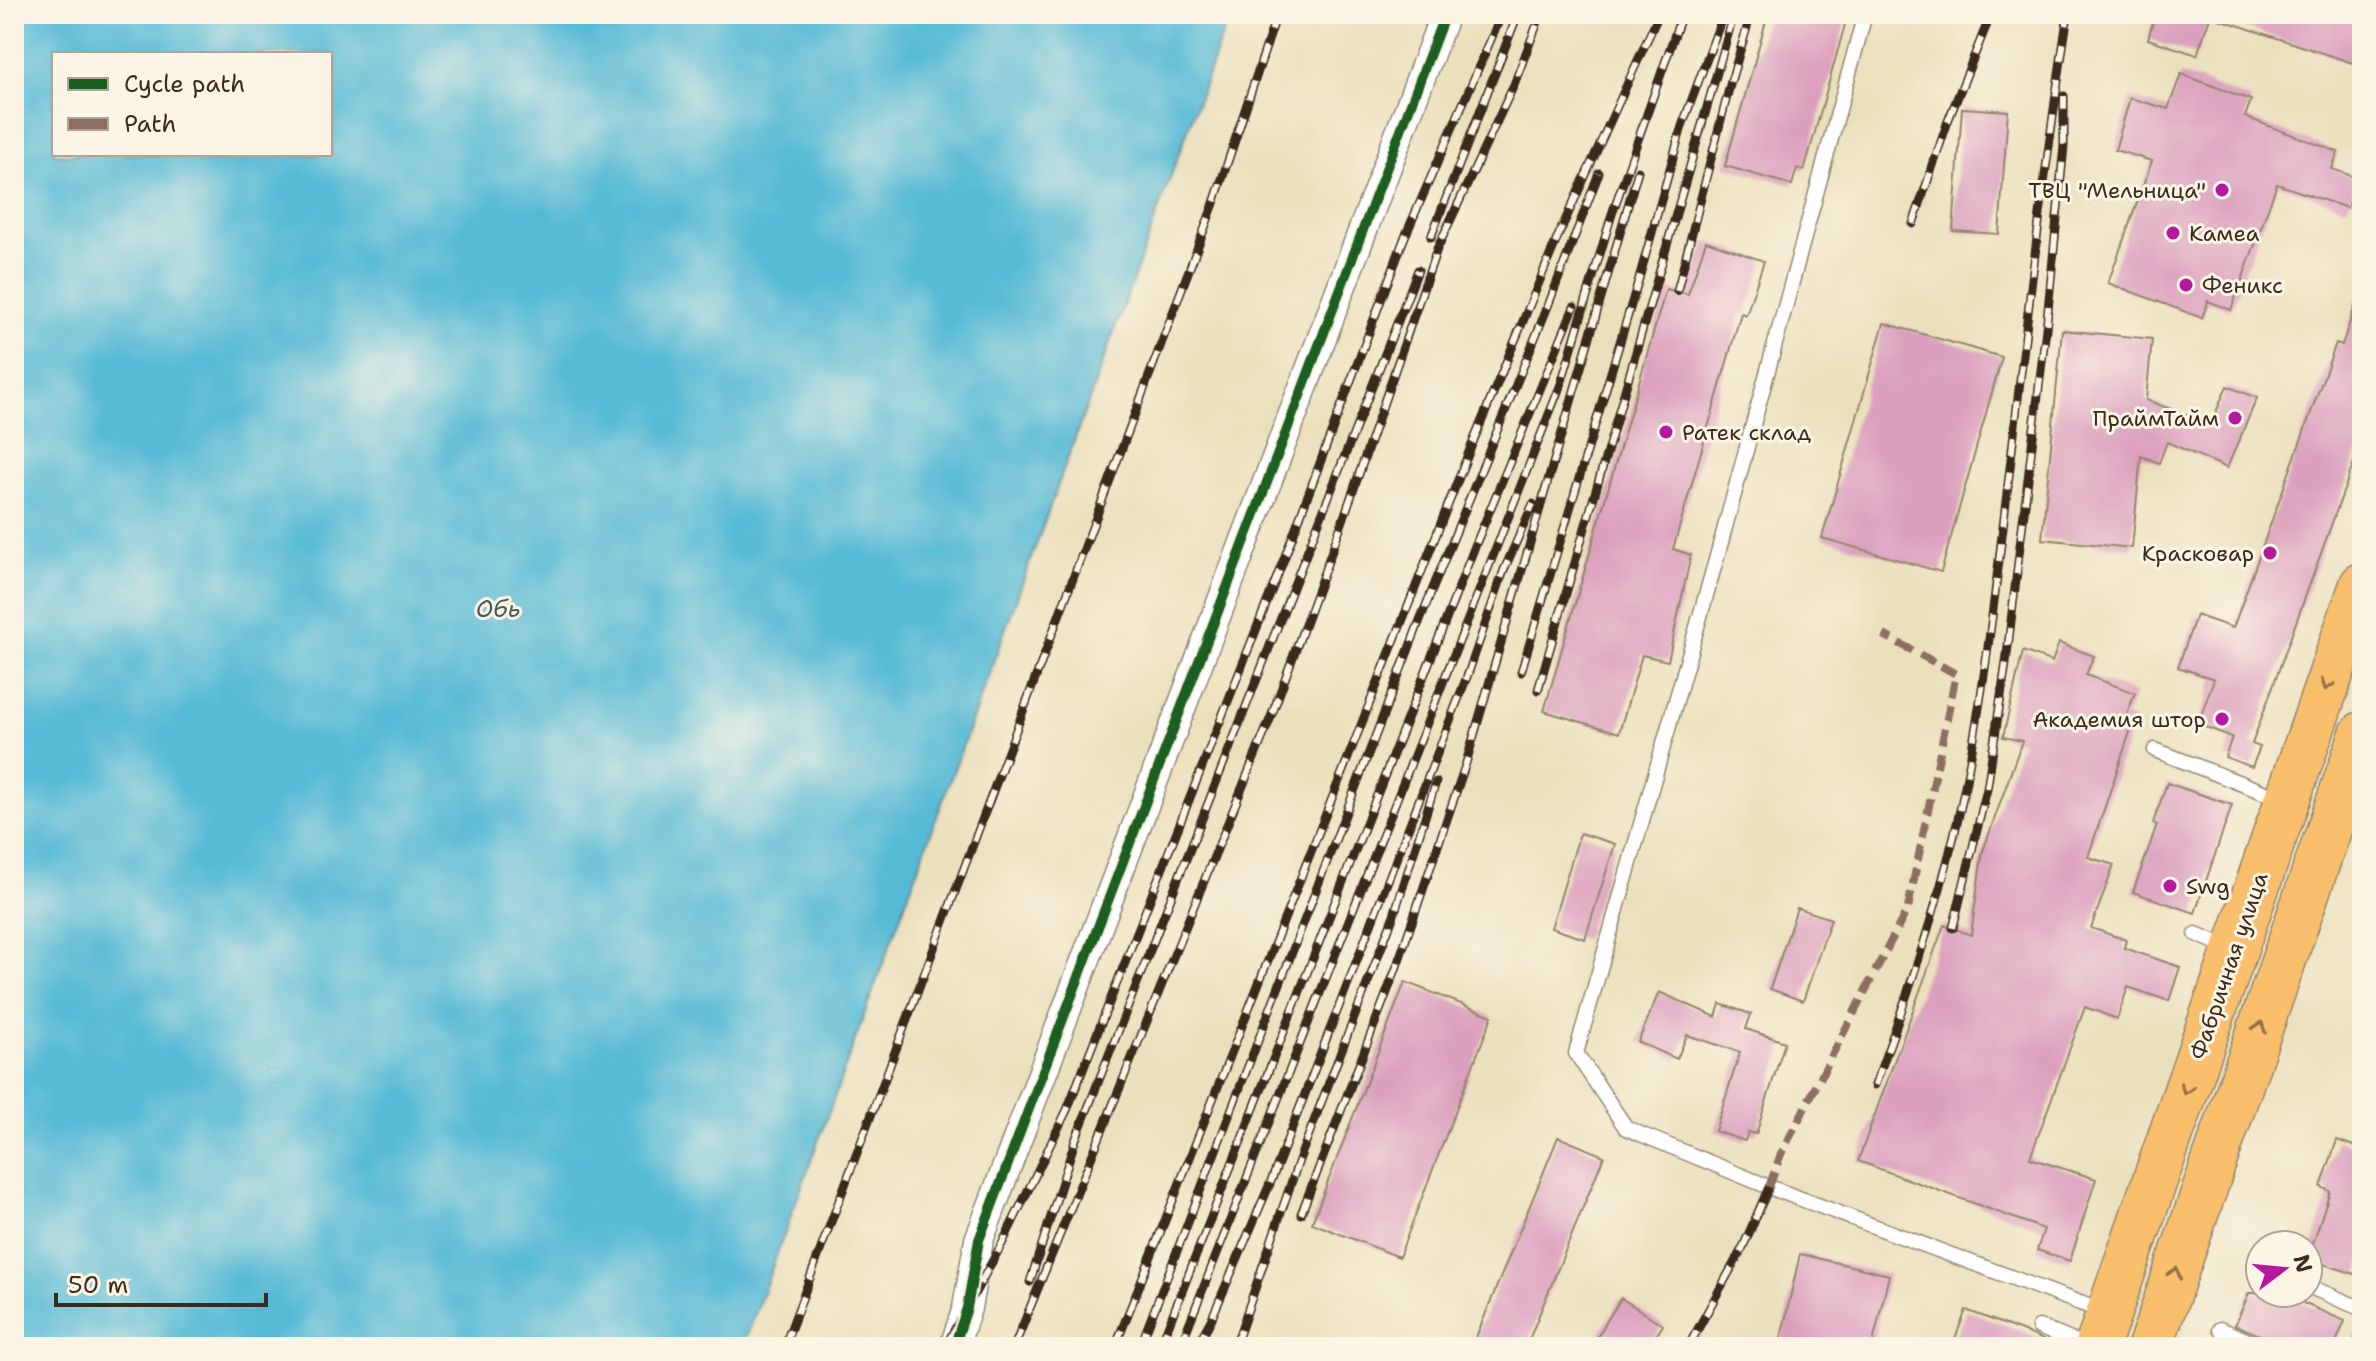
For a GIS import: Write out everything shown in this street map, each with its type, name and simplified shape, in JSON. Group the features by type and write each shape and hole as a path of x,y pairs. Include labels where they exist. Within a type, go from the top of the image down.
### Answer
{"main road":[{"name":"Фабричная улица","path":"2098,1336 2362,585"},
{"path":"2150,1347 2362,734"}],"street":[{"path":"954,1347 967,1308 979,1240 1445,14"}],"lane":[{"path":"1865,14 1718,553 1576,1053 1626,1128 1769,1187 2098,1336"},
{"path":"2155,750 2271,795"},
{"path":"2196,934 2215,942"},
{"path":"2324,1293 2362,1309"},
{"path":"2039,1327 2098,1336"},
{"path":"2220,1329 2262,1347"},
{"path":"2360,1347 2362,1340"}],"water":[{"name":"Обь","path":"14,14 1230,14 743,1347 14,1347"}],"building":[{"path":"1768,14 1848,14 1804,171 1797,168 1792,185 1725,166"},
{"path":"2155,14 2211,14 2197,55 2148,39"},
{"path":"2216,14 2362,14 2362,66 2216,18"},
{"name":"ТВЦ \"Мельница\"","path":"2181,74 2251,100 2245,117 2338,152 2332,169 2358,178 2347,208 2277,184 2231,310 2208,301 2202,318 2108,283 2152,161 2115,150 2130,98 2168,109"},
{"path":"1962,108 2008,111 1999,234 1953,231"},
{"name":"Ратек склад","path":"1706,241 1764,261 1746,315 1741,313 1673,549 1691,555 1668,661 1642,655 1619,733 1544,711 1666,289 1688,294"},
{"path":"2358,298 2362,299 2362,440 2252,744 2260,747 2252,767 2225,757 2232,737 2198,724 2214,679 2178,667 2196,615 2233,628 2336,343 2342,345"},
{"path":"1884,323 2002,357 1941,572 1822,538"},
{"path":"2062,330 2152,339 2146,400 2211,424 2227,386 2257,398 2227,468 2167,442 2159,463 2141,456 2132,548 2042,539"},
{"path":"2059,643 2094,656 2086,675 2135,693 2126,717 2134,720 2088,857 2114,865 2091,928 2126,940 2124,948 2180,967 2169,1001 2128,987 2117,1019 2085,1007 2030,1158 2096,1179 2070,1261 2037,1250 2044,1229 1858,1161 1944,925 1971,935 1982,854 2022,741 2003,737 2023,651 2052,662"},
{"path":"2167,783 2232,805 2195,913 2133,892 2157,825 2153,823"},
{"path":"1580,833 1615,844 1585,939 1551,928"},
{"path":"1797,908 1831,919 1803,1001 1770,989"},
{"path":"1405,982 1492,1016 1399,1257 1312,1223"},
{"path":"1659,992 1716,1017 1720,1004 1751,1014 1746,1029 1785,1042 1756,1134 1748,1132 1745,1141 1715,1131 1740,1052 1687,1035 1677,1059 1638,1042"},
{"path":"1558,1137 1604,1156 1526,1347 1472,1347"},
{"path":"2337,1140 2362,1149 2362,1262 2358,1275 2324,1264 2324,1229 2318,1229 2330,1191 2321,1187"},
{"path":"1800,1254 1889,1275 1872,1347 1779,1347"},
{"path":"1621,1298 1663,1325 1649,1347 1591,1347"},
{"path":"2244,1304 2244,1309 2317,1309 2345,1321 2334,1347 2272,1347 2267,1338 2235,1325"},
{"path":"1966,1310 2035,1336 2057,1347 1952,1347"}],"railway":[{"path":"784,1347 1213,206 1277,14"},
{"path":"945,1347 1003,1242 1067,1110 1284,559 1404,239 1502,14"},
{"path":"1431,237 1518,14"},
{"path":"1014,1347 1271,717 1437,249 1513,87 1541,14"},
{"path":"1115,1347 1471,447 1559,234 1659,14"},
{"path":"1180,1347 1561,384 1612,214 1682,14"},
{"path":"1538,690 1734,14"},
{"path":"1677,291 1751,14"},
{"path":"1913,224 1948,121 1991,14"},
{"path":"1875,1085 1941,886 1975,730 2068,14"},
{"path":"1521,672 1682,126 1722,18"},
{"path":"1953,928 1987,789 2006,663 2047,320 2064,146 2064,96"},
{"path":"1301,1214 1396,969 1466,763 1638,171"},
{"path":"1140,1347 1420,620 1599,173"},
{"path":"1030,1282 1075,1141 1418,270"},
{"path":"1160,1347 1475,546 1574,307"},
{"path":"1196,1347 1211,1320 1272,1179 1468,674 1504,570 1533,504"},
{"path":"1235,1347 1299,1160 1394,915 1436,782"},
{"path":"1688,1347 1743,1247 1769,1187"}],"marked path":[{"path":"1769,1187 1781,1154 1908,908 1956,674 1884,635"}],"cycle path":[{"path":"954,1347 967,1308 979,1240 1445,14"}],"place":[{"name":"ТВЦ \"Мельница\"","path":"2222,190"},
{"name":"Камеа","path":"2173,233"},
{"name":"Феникс","path":"2186,285"},
{"name":"ПраймТайм","path":"2235,418"},
{"name":"Ратек склад","path":"1666,432"},
{"name":"Красковар","path":"2270,553"},
{"name":"Академия штор","path":"2222,719"},
{"name":"Swg","path":"2170,886"}]}
